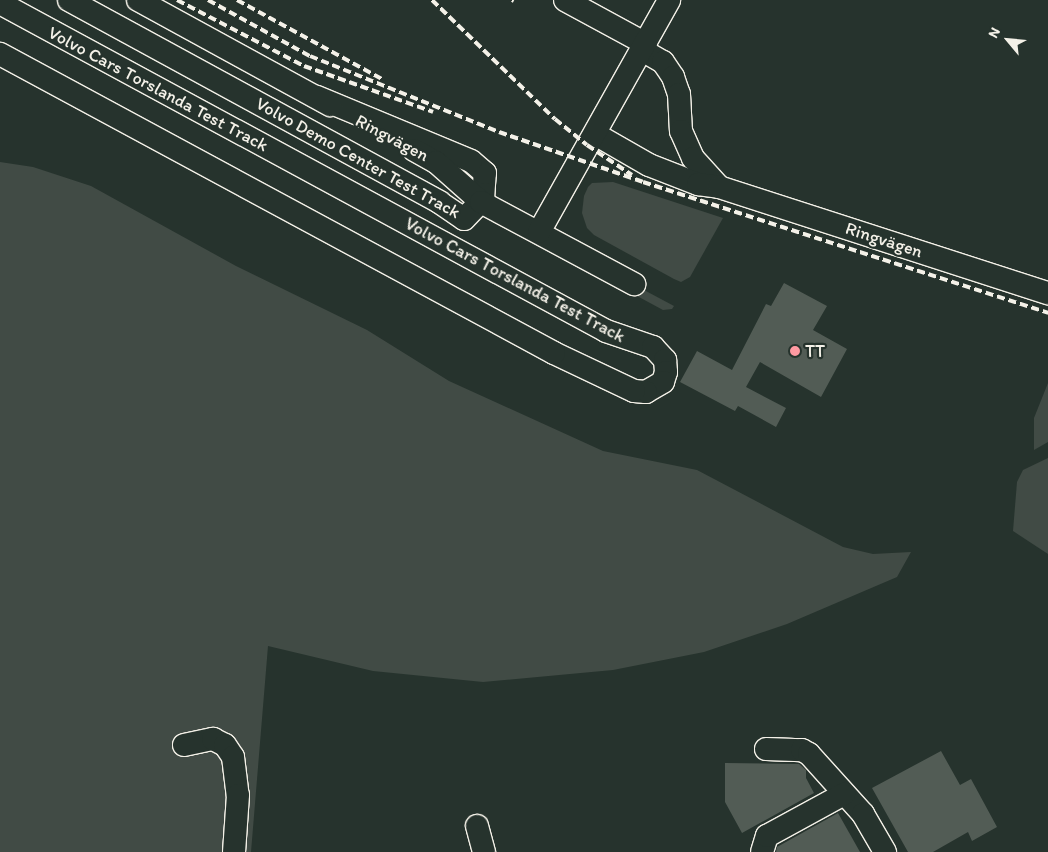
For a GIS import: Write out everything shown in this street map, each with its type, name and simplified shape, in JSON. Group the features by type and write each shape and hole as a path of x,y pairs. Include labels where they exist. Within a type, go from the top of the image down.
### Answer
{"street":[{"name":"Volvo Demo Center Test Track","path":"69,0 439,202 464,219 481,202"},
{"name":"Ringvägen","path":"138,0 436,162 481,202 634,284"},
{"path":"565,0 644,47 662,62 674,77 679,94 681,131 693,158 719,187"},
{"path":"539,232 608,113 669,0"},
{"name":"Volvo Cars Torslanda Test Track","path":"0,3 606,331 653,346 665,360 666,372 663,382 646,392 634,391 554,353 0,54"},
{"name":"Ringvägen","path":"595,134 666,172 698,184 719,187 1048,293"},
{"path":"184,745 213,739 225,746 234,757 238,795 234,852"},
{"path":"766,749 802,750 809,754 863,814 885,852"},
{"path":"762,852 767,836 844,794"},
{"path":"477,826 484,852"}],"shaded area":[{"path":"0,162 33,167 91,186 236,266 367,330 449,381 603,451 697,470 843,547 873,554 911,552 897,577 787,624 704,652 613,670 483,682 373,671 268,646 251,852 0,852"},
{"path":"613,182 723,218 690,277 681,282 674,279 594,235 587,228 582,213 584,196 588,187 592,183"},
{"path":"584,258 674,306 672,309 663,310 576,263"},
{"path":"1048,383 1048,442 1034,450 1034,418"},
{"path":"1048,458 1048,554 1013,531 1017,482 1023,470"}],"building":[{"path":"784,283 827,306 813,330 847,349 821,397 760,362 746,387 786,408 776,427 738,406 735,411 680,382 697,351 732,370 766,304 771,306"},
{"path":"941,751 960,785 971,779 997,827 972,841 968,832 933,852 908,852 872,788"},
{"path":"725,763 799,764 806,770 806,778 814,793 742,833 725,802"},
{"path":"838,813 860,852 776,852 777,847"}],"railway":[{"path":"177,0 304,66 433,112"},
{"path":"208,0 310,56 499,132 643,182 1048,313"},
{"path":"237,0 382,79"},
{"path":"432,0 555,119 587,145 632,175"}],"place":[{"name":"TT","path":"795,351"}]}
